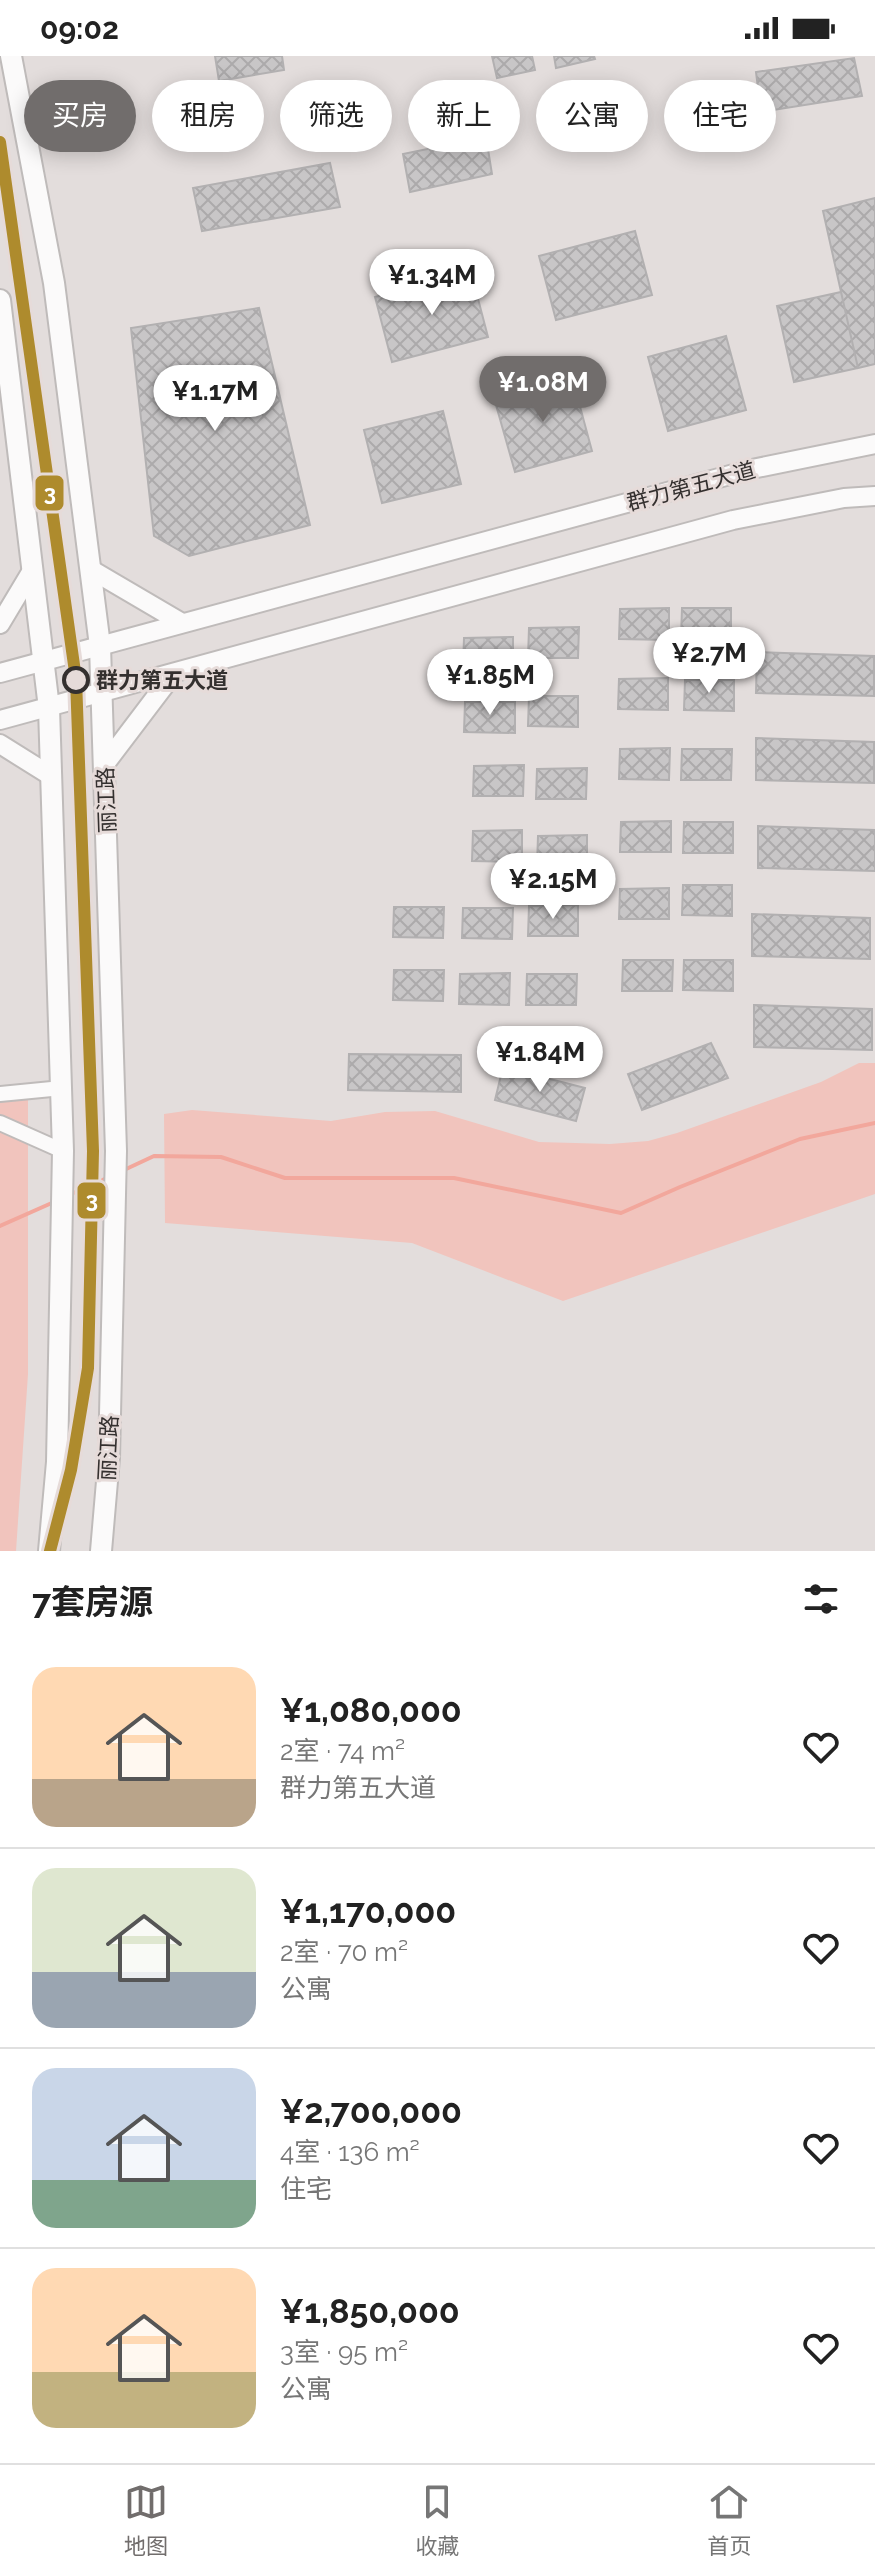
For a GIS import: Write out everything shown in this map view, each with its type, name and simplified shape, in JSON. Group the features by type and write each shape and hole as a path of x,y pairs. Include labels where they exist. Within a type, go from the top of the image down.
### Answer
{"main road":[{"name":"丽江路","path":"11,56 54,283 100,646 116,1151 109,1458 101,1551"},
{"path":"0,300 49,708 63,1151 57,1462 49,1551"},
{"name":"群力第五大道","path":"0,673 752,469 875,444"},
{"name":"群力第五大道","path":"0,720 733,520 844,498 875,496"},
{"path":"0,624 33,569"},
{"path":"90,569 182,623"},
{"path":"105,764 174,673"},
{"path":"0,744 51,776"}],"street":[{"path":"0,1094 62,1088"},
{"path":"0,1123 63,1151"}],"shaded area":[{"path":"859,1063 875,1063 875,1194 563,1301 412,1243 165,1223 164,1114 192,1110 331,1121 385,1112 435,1111 539,1142 610,1144 648,1141 677,1133 821,1082"},
{"path":"28,1087 28,1374 16,1551 0,1551 0,1089"}],"building":[{"path":"215,56 282,56 284,70 219,80"},
{"path":"492,56 532,56 535,70 497,78"},
{"path":"554,56 594,56 595,59 556,68"},
{"path":"854,58 862,96 776,110 776,80 757,80 756,72"},
{"path":"488,152 492,174 410,192 403,154"},
{"path":"330,163 340,207 202,231 193,188"},
{"path":"875,198 875,364 858,368 823,211"},
{"path":"635,231 652,295 556,320 539,256"},
{"path":"471,272 488,337 392,362 375,297"},
{"path":"841,292 858,368 794,382 777,306"},
{"path":"259,308 310,525 189,556 154,536 131,328"},
{"path":"726,336 746,410 668,431 648,357"},
{"path":"572,377 592,451 515,472 494,398"},
{"path":"443,411 461,484 382,503 364,430"},
{"path":"669,608 669,640 619,639 620,609"},
{"path":"682,608 731,608 731,639 681,638"},
{"path":"579,627 578,658 528,658 529,628"},
{"path":"513,637 513,668 463,668 464,638"},
{"path":"757,652 874,656 874,696 756,693"},
{"path":"668,678 668,710 618,709 619,679"},
{"path":"685,680 734,680 734,711 684,710"},
{"path":"529,696 578,696 578,727 528,726"},
{"path":"465,702 515,702 515,733 464,732"},
{"path":"756,738 874,742 874,783 756,780"},
{"path":"670,748 669,780 619,779 620,749"},
{"path":"682,749 732,749 731,780 681,780"},
{"path":"524,765 523,796 473,796 474,766"},
{"path":"587,768 586,799 536,799 537,769"},
{"path":"671,821 671,852 620,852 621,822"},
{"path":"684,822 733,822 733,853 683,853"},
{"path":"758,826 875,830 875,871 758,868"},
{"path":"522,830 522,862 472,861 473,831"},
{"path":"587,835 587,866 537,866 538,836"},
{"path":"683,885 732,885 732,916 682,915"},
{"path":"669,888 669,919 619,919 620,889"},
{"path":"578,905 578,936 528,936 529,906"},
{"path":"394,907 444,907 443,938 393,937"},
{"path":"463,908 513,908 512,939 462,938"},
{"path":"752,914 870,918 870,959 752,956"},
{"path":"623,960 673,960 672,991 622,991"},
{"path":"684,960 733,960 733,991 683,990"},
{"path":"394,970 444,970 443,1001 393,1000"},
{"path":"510,973 509,1005 459,1004 460,974"},
{"path":"527,974 577,974 576,1005 526,1005"},
{"path":"754,1005 872,1009 872,1050 754,1047"},
{"path":"711,1043 728,1078 642,1110 628,1074"},
{"path":"349,1054 461,1055 461,1092 348,1090"},
{"path":"503,1067 585,1088 576,1121 495,1100"}],"waterway":[{"path":"124,1170 154,1156 221,1157 285,1178 454,1178 621,1213 800,1139 875,1123"},
{"path":"69,1195 109,1177"},
{"path":"0,1226 54,1202"}],"transit line":[{"name":"3","path":"0,142 76,679 93,1151 88,1368 71,1470 50,1551"}],"place":[{"name":"群力第五大道","path":"76,680"}]}
